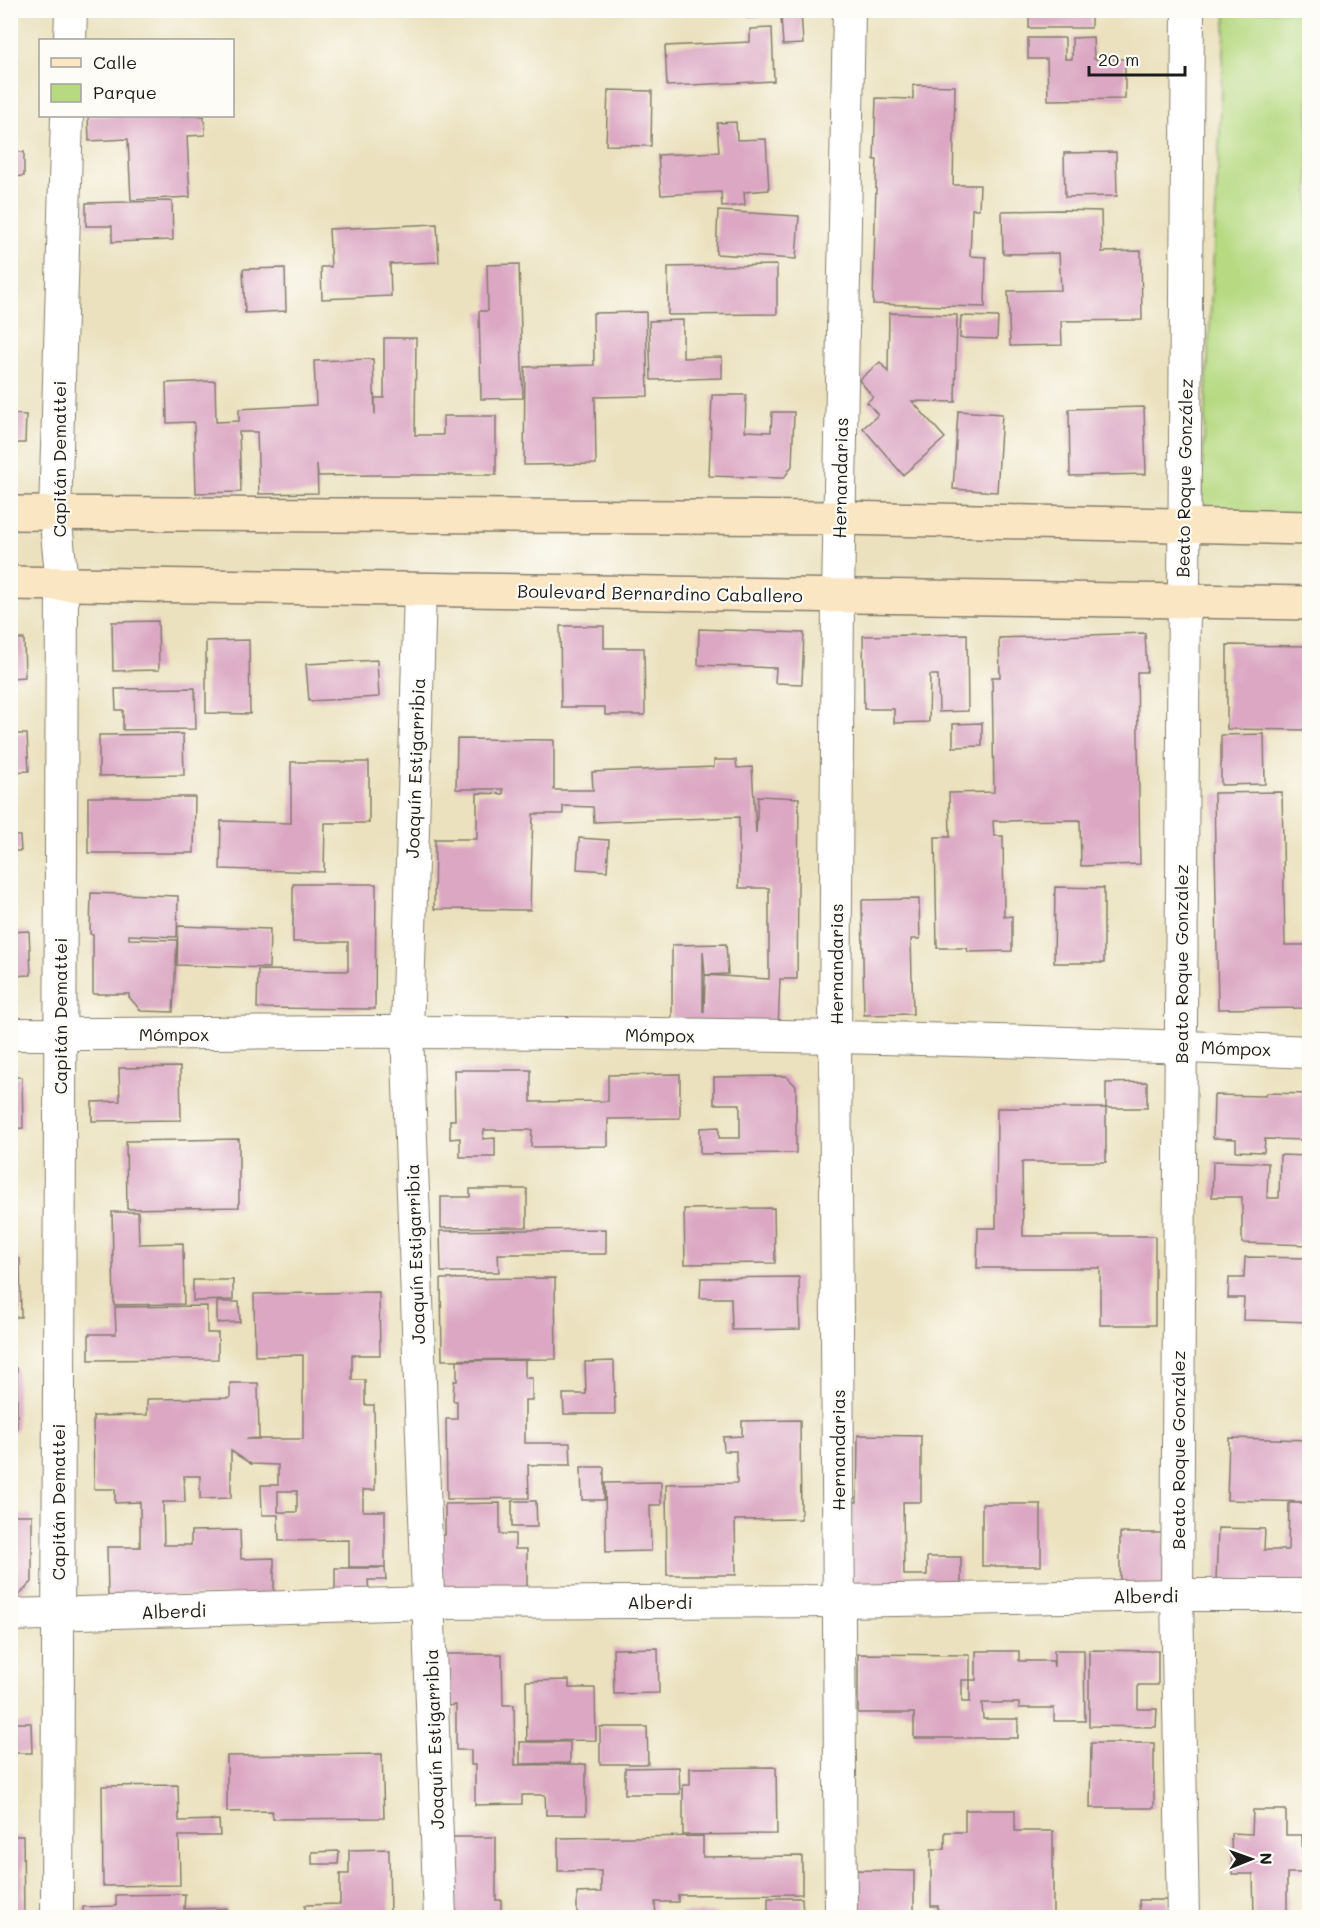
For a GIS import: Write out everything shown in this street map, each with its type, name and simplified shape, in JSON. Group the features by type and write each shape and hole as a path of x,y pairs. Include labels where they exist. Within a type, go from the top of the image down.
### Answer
{"main road":[{"path":"10,513 840,518 1310,528"},
{"name":"Boulevard Bernardino Caballero","path":"10,583 1310,603"}],"street":[{"path":"70,39 71,10"},
{"name":"Hernandarias","path":"841,1917 835,1037 838,596 849,10"},
{"name":"Beato Roque González","path":"1183,1917 1177,1595 1188,10"},
{"name":"Capitán Demattei","path":"57,1917 62,584 55,513 68,117"},
{"name":"Joaquín Estigarribia","path":"420,590 407,1032 440,1917"},
{"name":"Mómpox","path":"10,1034 407,1032 835,1037 1180,1046 1310,1052"},
{"name":"Alberdi","path":"10,1615 428,1603 839,1601 1177,1595 1310,1596"}],"green space":[{"path":"1226,11 1309,11 1309,515 1200,515"}],"building":[{"path":"747,10 801,10 803,44 783,45 781,16 748,18"},
{"path":"1029,10 1091,10 1091,28 1029,28"},
{"path":"772,28 774,81 667,86 665,46 750,42 750,29"},
{"path":"1093,37 1094,59 1125,59 1125,99 1048,100 1047,59 1028,59 1028,38 1065,38 1065,59 1072,59 1072,38"},
{"path":"913,85 955,86 953,185 980,185 979,209 972,209 970,256 986,257 985,307 873,304 877,160 874,160 876,98 913,99"},
{"path":"608,90 652,91 651,146 606,145"},
{"path":"88,117 204,117 205,135 187,136 190,197 131,200 128,139 89,141"},
{"path":"736,122 737,140 766,139 769,190 744,192 745,205 722,207 721,192 661,195 658,155 719,152 717,123"},
{"path":"10,152 24,152 24,176 10,177"},
{"path":"1116,152 1117,196 1065,197 1064,153"},
{"path":"10,193 15,193 16,231 10,231"},
{"path":"172,201 173,240 112,242 112,226 86,226 86,203"},
{"path":"718,211 799,216 796,259 716,254"},
{"path":"1002,211 1101,211 1102,252 1141,251 1142,320 1061,321 1062,345 1010,346 1008,291 1061,290 1059,253 1003,254"},
{"path":"437,224 439,262 390,264 391,296 322,299 321,267 331,267 329,229"},
{"path":"16,234 17,280 10,280 10,235"},
{"path":"519,264 523,398 481,399 479,311 488,311 487,265"},
{"path":"777,265 777,314 668,315 668,267"},
{"path":"285,268 286,311 245,313 243,269"},
{"path":"646,312 648,396 595,397 596,464 524,465 525,367 594,365 593,313"},
{"path":"889,313 957,315 955,402 912,401 945,438 903,475 863,428 878,415 867,402 873,397 859,380 880,362 888,372"},
{"path":"961,316 998,317 997,339 960,338"},
{"path":"683,320 683,358 722,357 722,378 651,380 649,321"},
{"path":"384,338 416,338 415,435 443,435 443,416 496,416 496,475 318,476 317,464 318,493 259,494 257,432 239,432 241,492 196,493 194,422 167,423 166,383 215,381 216,422 239,421 239,409 316,405 314,361 373,359 375,416 375,398 384,398"},
{"path":"712,395 746,395 745,431 771,432 772,412 794,412 792,466 784,478 709,476"},
{"path":"1144,407 1146,474 1070,476 1069,409"},
{"path":"958,411 1002,414 997,492 953,489"},
{"path":"10,414 26,415 25,443 10,443"},
{"path":"158,621 159,670 113,671 112,622"},
{"path":"560,626 604,626 604,648 644,648 645,715 605,715 605,707 561,707"},
{"path":"699,629 804,633 802,684 775,683 776,668 698,665"},
{"path":"1145,633 1147,672 1137,672 1140,864 1081,866 1080,820 993,821 994,836 1003,836 1004,917 1012,916 1012,951 968,952 967,948 937,948 935,837 950,837 949,793 994,792 992,677 1000,677 999,638"},
{"path":"967,634 968,711 939,712 938,675 930,675 929,722 894,723 894,709 864,709 863,636"},
{"path":"10,639 24,639 25,677 10,678"},
{"path":"249,640 250,714 206,713 206,641"},
{"path":"1227,645 1310,646 1310,730 1227,729"},
{"path":"377,660 379,697 309,701 306,664"},
{"path":"195,688 196,729 123,730 123,710 116,710 115,689"},
{"path":"982,723 982,746 953,747 953,724"},
{"path":"10,734 27,734 29,771 10,772"},
{"path":"183,734 184,775 99,776 99,735"},
{"path":"1264,734 1265,784 1221,785 1221,735"},
{"path":"457,739 554,740 554,790 593,790 592,772 714,767 714,760 736,760 737,768 752,767 756,833 758,796 799,798 797,979 780,979 778,1030 672,1026 672,945 726,944 728,974 705,975 769,979 769,888 739,888 739,817 594,822 593,807 563,806 563,814 533,814 530,910 434,909 435,839 477,839 477,793 503,794 503,789 456,789","holes":["703,951 705,975 703,1012"]},
{"path":"291,762 369,762 369,823 325,823 324,872 220,869 221,821 291,823"},
{"path":"1282,792 1285,945 1310,945 1310,1008 1218,1009 1214,793"},
{"path":"88,797 195,797 194,853 88,853"},
{"path":"10,836 20,836 21,851 10,851"},
{"path":"579,838 609,840 607,871 577,869"},
{"path":"293,884 376,884 375,1009 257,1008 258,970 348,971 348,942 293,942"},
{"path":"1055,887 1104,888 1104,963 1054,963"},
{"path":"91,893 178,896 177,937 129,935 129,939 177,940 173,1012 141,1011 129,994 93,994 93,935 90,934"},
{"path":"919,899 920,939 911,939 913,1014 864,1015 862,900"},
{"path":"178,926 270,929 269,968 177,965"},
{"path":"29,931 31,975 10,976 10,932"},
{"path":"180,1067 181,1120 92,1121 92,1102 120,1101 119,1068"},
{"path":"454,1070 531,1070 531,1102 608,1101 608,1075 680,1074 680,1118 608,1119 608,1146 531,1147 532,1130 484,1130 483,1139 495,1138 495,1157 460,1157 460,1138 450,1139 450,1120 455,1120"},
{"path":"786,1076 796,1086 796,1153 700,1154 700,1128 719,1127 719,1138 740,1138 740,1104 714,1104 714,1077"},
{"path":"10,1077 22,1077 23,1128 10,1129"},
{"path":"1147,1082 1147,1108 1106,1108 1106,1083"},
{"path":"1266,1093 1310,1094 1310,1140 1265,1139 1264,1152 1236,1151 1236,1139 1213,1138 1214,1095 1265,1096"},
{"path":"997,1108 1106,1108 1106,1162 1022,1162 1023,1236 1155,1236 1155,1325 1100,1325 1100,1268 977,1268 978,1228 996,1228"},
{"path":"239,1139 239,1207 127,1209 126,1141"},
{"path":"1280,1155 1310,1156 1310,1245 1242,1243 1242,1197 1212,1197 1213,1161 1268,1163 1267,1198 1279,1198"},
{"path":"10,1170 13,1170 13,1188 10,1188"},
{"path":"470,1189 527,1189 527,1227 441,1228 441,1197 470,1197"},
{"path":"774,1208 775,1263 685,1264 684,1209"},
{"path":"112,1212 138,1212 139,1244 183,1243 184,1304 114,1305"},
{"path":"606,1229 606,1254 498,1254 499,1272 441,1272 440,1231"},
{"path":"1245,1257 1310,1258 1310,1322 1243,1320 1244,1298 1228,1298 1229,1278 1244,1278"},
{"path":"10,1259 20,1259 21,1317 10,1317"},
{"path":"799,1277 800,1329 732,1330 731,1298 700,1298 701,1278"},
{"path":"555,1278 556,1359 442,1360 441,1279"},
{"path":"193,1280 233,1280 233,1300 193,1301"},
{"path":"379,1292 380,1355 352,1355 352,1380 365,1380 365,1405 374,1405 375,1490 363,1490 363,1511 385,1511 385,1567 349,1567 349,1540 279,1541 278,1515 262,1515 261,1485 278,1485 278,1465 251,1464 231,1451 231,1498 200,1499 200,1476 184,1476 185,1502 163,1502 164,1545 191,1545 191,1531 240,1530 241,1559 274,1558 274,1595 108,1597 107,1547 140,1547 140,1502 115,1503 115,1489 94,1489 93,1416 147,1415 147,1399 230,1398 230,1383 258,1383 259,1438 246,1439 303,1439 303,1355 255,1356 254,1294","holes":["278,1491 297,1491 297,1512 278,1512"]},
{"path":"217,1302 239,1302 240,1322 217,1323"},
{"path":"207,1306 207,1333 218,1333 218,1359 89,1360 89,1334 116,1334 115,1307"},
{"path":"525,1360 525,1378 532,1378 532,1400 525,1400 525,1443 570,1443 571,1465 528,1465 529,1498 447,1499 446,1419 457,1419 457,1401 453,1401 454,1381 457,1381 457,1361"},
{"path":"614,1361 615,1414 564,1414 563,1394 586,1394 585,1362"},
{"path":"10,1368 17,1368 17,1431 10,1431"},
{"path":"800,1420 801,1519 735,1520 736,1575 667,1575 666,1484 737,1483 736,1451 724,1451 723,1437 742,1436 742,1421"},
{"path":"858,1435 921,1436 921,1502 903,1502 904,1575 927,1575 927,1557 961,1557 961,1587 851,1587 851,1502 857,1502"},
{"path":"1229,1438 1310,1440 1310,1502 1227,1500"},
{"path":"581,1467 604,1467 604,1500 582,1500"},
{"path":"661,1482 661,1505 650,1505 651,1551 606,1552 605,1483"},
{"path":"512,1501 536,1501 537,1527 512,1527"},
{"path":"500,1503 500,1534 515,1534 515,1549 527,1549 527,1589 441,1593 440,1535 445,1535 445,1504"},
{"path":"1289,1503 1310,1503 1310,1583 1216,1581 1218,1528 1265,1529 1264,1550 1288,1550"},
{"path":"982,1504 1041,1504 1041,1566 982,1566"},
{"path":"10,1515 32,1515 32,1582 18,1596 10,1596"},
{"path":"1120,1533 1164,1533 1169,1587 1120,1587"},
{"path":"335,1568 385,1568 386,1580 368,1580 369,1595 335,1596"},
{"path":"658,1648 659,1693 614,1694 613,1649"},
{"path":"1054,1650 1084,1650 1085,1721 1054,1721 1054,1708 1019,1708 1019,1703 982,1703 983,1719 1018,1719 1018,1738 914,1738 914,1713 858,1713 858,1654 970,1655 970,1680 976,1680 976,1651 1019,1651 1019,1661 1053,1661 1054,1667","holes":["962,1680 970,1680 970,1702 962,1702"]},
{"path":"1089,1650 1158,1651 1158,1685 1138,1685 1138,1709 1157,1709 1156,1727 1089,1726"},
{"path":"445,1654 502,1654 503,1705 514,1705 515,1765 586,1764 586,1815 546,1815 545,1795 522,1795 522,1804 475,1805 475,1765 471,1765 471,1750 456,1750 456,1705 445,1706"},
{"path":"569,1680 569,1688 595,1688 596,1740 527,1741 526,1681"},
{"path":"10,1723 31,1723 32,1753 13,1753 13,1793 10,1793"},
{"path":"600,1727 647,1727 648,1764 600,1764"},
{"path":"520,1742 570,1742 570,1763 520,1764"},
{"path":"1091,1743 1154,1743 1154,1808 1090,1808"},
{"path":"382,1754 384,1818 273,1819 272,1811 227,1812 227,1756"},
{"path":"679,1767 680,1794 625,1794 625,1768"},
{"path":"776,1767 777,1834 683,1835 683,1785 690,1785 690,1768"},
{"path":"178,1785 179,1821 219,1820 220,1836 179,1836 180,1885 103,1886 102,1786"},
{"path":"965,1810 1015,1810 1015,1831 1053,1831 1053,1917 938,1917 938,1906 931,1906 931,1849 945,1849 945,1832 965,1832"},
{"path":"1253,1810 1286,1810 1286,1835 1302,1835 1303,1873 1287,1873 1287,1917 1254,1917 1253,1874 1232,1874 1231,1833 1252,1834"},
{"path":"10,1836 23,1836 24,1917 10,1917"},
{"path":"703,1836 703,1857 802,1856 802,1894 678,1895 678,1902 655,1902 656,1917 577,1917 577,1893 601,1892 601,1871 558,1871 558,1838"},
{"path":"448,1837 496,1837 496,1900 501,1900 501,1917 449,1917"},
{"path":"389,1849 390,1917 305,1917 305,1905 340,1904 340,1874 349,1874 349,1850"},
{"path":"339,1851 338,1864 312,1864 312,1852"},
{"path":"852,1870 914,1871 914,1917 852,1917"},
{"path":"185,1894 184,1909 227,1908 227,1917 83,1917 83,1907 116,1906 116,1895"},
{"path":"768,1898 802,1898 803,1917 768,1917"},
{"path":"1139,1900 1167,1900 1167,1917 1140,1917"},
{"path":"681,1913 716,1913 716,1917 681,1917"}]}
